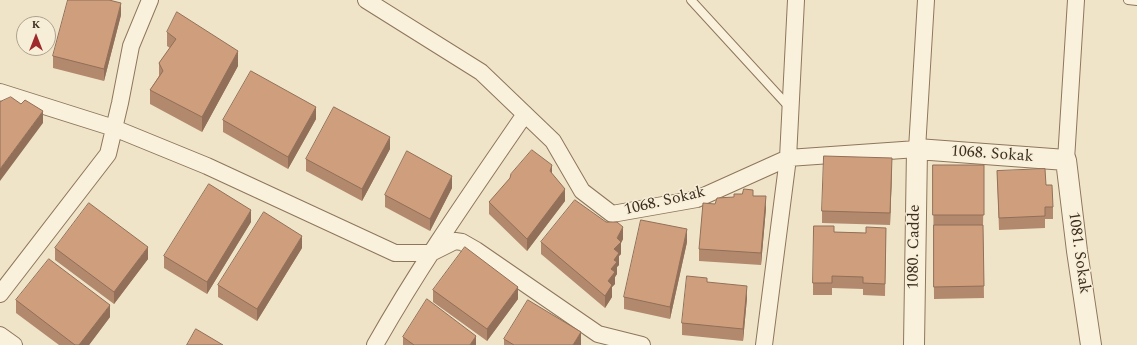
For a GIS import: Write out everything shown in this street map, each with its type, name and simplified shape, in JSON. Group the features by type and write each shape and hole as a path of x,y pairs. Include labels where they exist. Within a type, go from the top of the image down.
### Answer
{"street":[{"path":"0,294 108,154 131,46 150,0"},
{"name":"1068. Sokak","path":"366,0 481,72 553,141 582,191 612,214 697,198 788,158 917,149 1066,160"},
{"path":"764,345 788,158 796,0"},
{"path":"917,149 926,0"},
{"path":"1066,160 1076,0"},
{"path":"0,92 114,128 207,166 395,253 432,253 455,241 462,242 476,250 596,340 642,345"},
{"path":"375,345 395,310 432,253 525,114"},
{"name":"1080. Cadde","path":"914,345 917,149"},
{"name":"1081. Sokak","path":"1066,160 1077,251 1091,345"},
{"path":"0,335 14,345"}],"lane":[{"path":"692,0 790,108"},
{"path":"1128,0 1137,1"}],"building":[{"path":"68,0 109,0 121,3 104,69 53,56 56,56 56,45"},
{"path":"177,12 238,51 202,117 150,90 163,71 159,63 176,39 167,32"},
{"path":"251,71 316,107 288,157 223,120"},
{"path":"11,97 21,104 25,100 43,111 0,169 0,102"},
{"path":"334,107 390,137 362,189 306,159"},
{"path":"532,150 552,165 550,171 565,189 527,239 489,202"},
{"path":"407,151 452,176 430,219 385,195"},
{"path":"824,156 892,158 890,213 822,211"},
{"path":"933,165 984,165 984,215 933,215"},
{"path":"1045,169 1046,185 1052,185 1053,207 1045,207 1045,216 999,218 997,171"},
{"path":"209,184 251,210 207,282 164,256"},
{"path":"744,189 753,190 753,196 766,196 761,253 699,249 703,203 715,204 717,198 734,197 734,194 742,194"},
{"path":"575,200 606,222 617,222 623,227 617,238 621,242 614,249 619,253 614,260 617,262 611,269 615,272 608,281 612,285 605,296 541,242"},
{"path":"89,203 148,247 114,292 55,248"},
{"path":"264,212 302,236 257,309 218,285"},
{"path":"641,220 687,229 670,307 624,297"},
{"path":"934,225 983,225 984,286 934,287"},
{"path":"814,226 834,226 834,232 866,233 866,227 886,228 885,284 863,283 863,277 832,276 832,283 813,283"},
{"path":"465,247 518,287 487,329 433,290"},
{"path":"49,259 110,305 79,345 75,345 16,300"},
{"path":"687,276 707,278 707,282 747,286 743,329 682,323"},
{"path":"427,299 476,336 470,345 414,345 403,337"},
{"path":"528,300 581,332 573,345 514,345 504,339"},
{"path":"196,329 223,345 187,345"}]}
